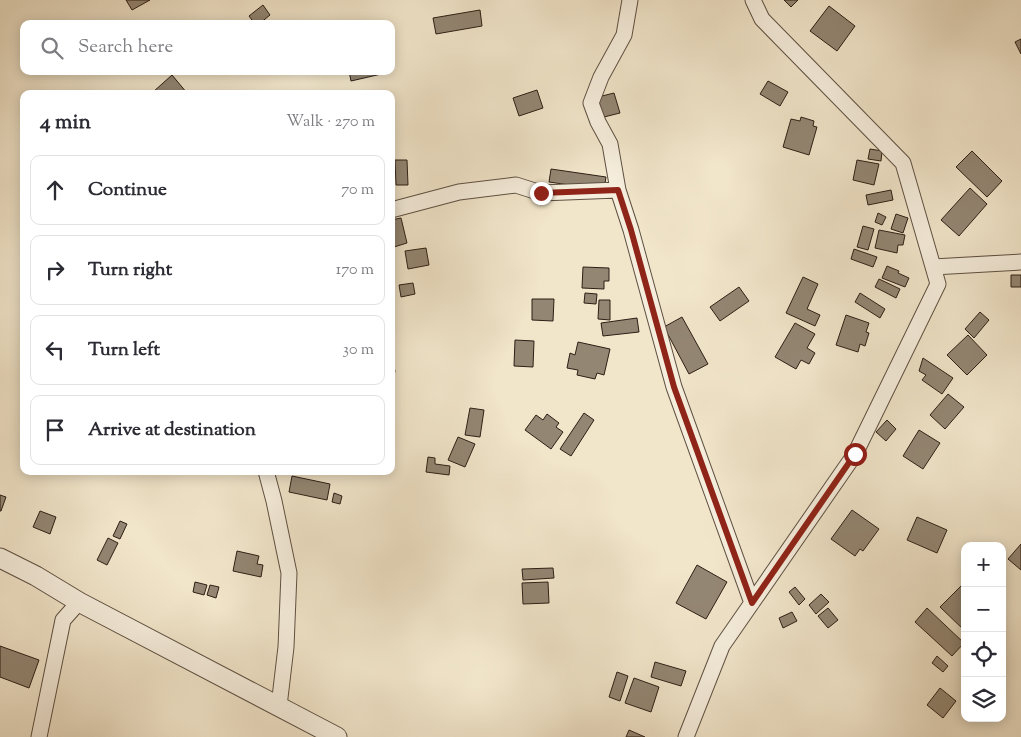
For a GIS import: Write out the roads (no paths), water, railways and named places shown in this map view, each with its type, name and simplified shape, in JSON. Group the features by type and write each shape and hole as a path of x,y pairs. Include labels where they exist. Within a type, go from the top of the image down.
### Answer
{"street":[{"path":"630,0 624,36 601,77 591,103 598,122 610,144 618,190 631,230 674,387 752,603"},
{"path":"686,737 722,646 855,454 938,284 903,163 762,19 753,0"},
{"path":"395,209 459,192 516,184 541,193 618,190"},
{"path":"933,267 1021,262"},
{"path":"267,475 289,572 286,647 278,706"},
{"path":"0,558 36,576 79,602 337,737"},
{"path":"39,737 64,620 79,602"}]}
